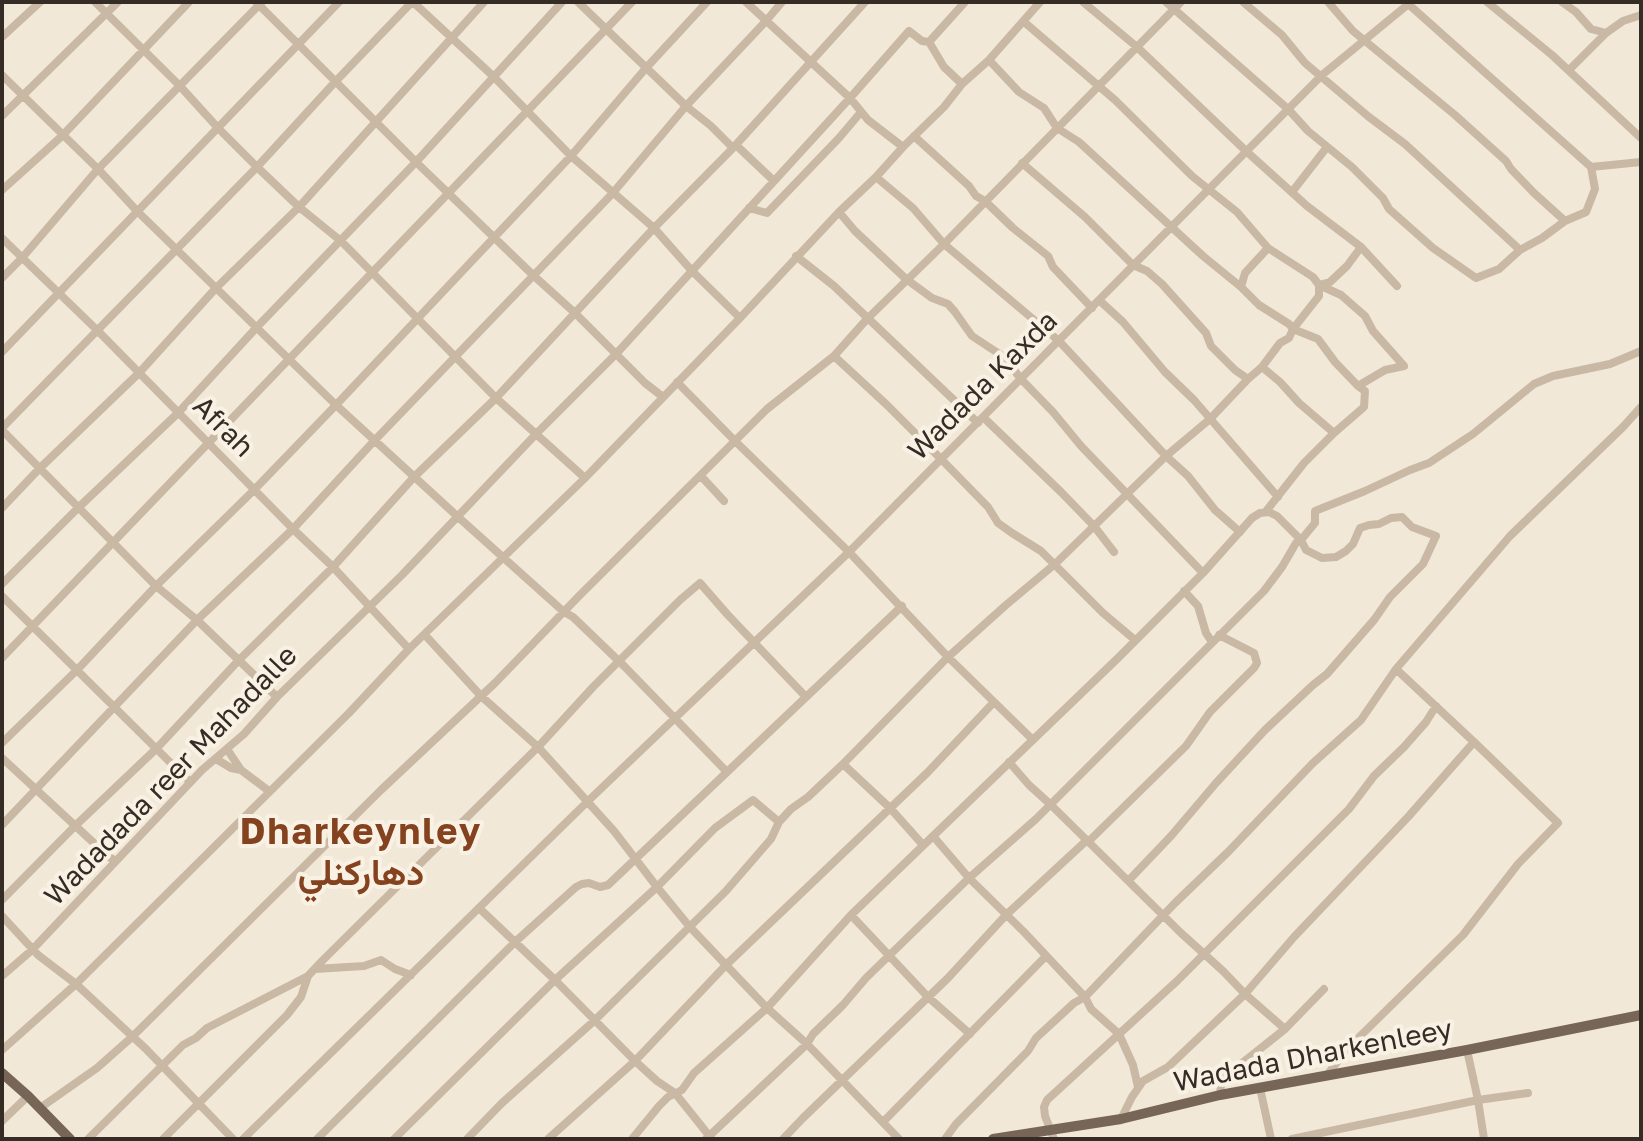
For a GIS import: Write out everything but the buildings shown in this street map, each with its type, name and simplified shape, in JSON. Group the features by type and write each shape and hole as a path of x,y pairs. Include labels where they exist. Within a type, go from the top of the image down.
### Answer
{"main road":[{"name":"Wadada Dharkenleey","path":"993,1139 1052,1134 1220,1095 1641,1015"},
{"path":"2,1073 40,1108 64,1137"}],"street":[{"path":"2,37 40,2"},
{"path":"95,2 257,167 341,241 496,398 585,478"},
{"path":"2,116 118,2"},
{"path":"2,190 62,136 189,2"},
{"path":"2,352 339,2"},
{"path":"277,697 197,620 156,586 2,429 257,167 412,2 493,76 571,156 654,228 740,318"},
{"path":"2,508 139,373 216,288 299,207 484,2"},
{"path":"2,584 178,413 416,162 562,2"},
{"path":"578,2 686,106 774,181"},
{"path":"2,658 632,2"},
{"path":"2,743 336,405 571,156 707,2"},
{"path":"746,2 850,98 868,120 903,147"},
{"path":"2,825 197,620 293,529 612,194 686,106 782,2"},
{"path":"2,900 157,748 238,661 333,567 414,477 496,398 865,2"},
{"path":"962,84 944,67 929,42 965,2"},
{"path":"2,1050 76,984 349,713 409,649 585,478 796,256 944,107 962,84 989,60 1040,2"},
{"path":"1083,2 1137,47 1292,192 1361,247 1397,286"},
{"path":"40,1108 97,1068 132,1037 381,790 481,696 767,409 834,356 906,279 1137,47 1170,6 1181,2"},
{"path":"1243,2 1282,35 1305,63 1405,144 1520,250"},
{"path":"1328,2 1353,31 1455,115 1565,221"},
{"path":"1487,2 1569,70 1641,138"},
{"path":"1562,2 1591,29 1606,33"},
{"path":"2,278 98,169 259,3 416,162 663,397"},
{"path":"1170,6 1352,167 1383,198 1389,209 1433,248 1476,278 1499,269 1520,250 1565,221 1586,212 1595,189 1591,167 1409,3"},
{"name":"Wadada Kaxda","path":"243,1139 587,802 849,552 1322,75 1409,3"},
{"path":"1569,70 1606,33 1623,21 1641,15"},
{"path":"1023,21 1143,127 1192,176 1237,212 1268,248 1303,269 1319,285 1341,295 1365,316 1373,331 1404,366 1385,370 1358,386"},
{"name":"Wadadada reer Mahadalle","path":"2,976 32,950 190,782 244,734 616,354 909,31 922,41 929,42"},
{"path":"989,60 1019,92 1044,108 1057,128 1079,142 1259,305 1293,329 1318,339 1335,362 1365,391 1364,407 1304,463 1267,510 1269,512"},
{"path":"2,75 336,405 573,617 727,772"},
{"path":"749,208 767,213 861,112"},
{"path":"914,136 976,196 1048,256 1053,267 1095,304 1123,322 1278,497"},
{"path":"1292,192 1327,147"},
{"path":"1591,167 1641,162"},
{"path":"1022,163 1085,217 1133,265 1147,271 1162,284 1206,333 1211,346 1248,379"},
{"path":"876,177 913,208 944,244 1059,341 1215,510 1240,532"},
{"path":"839,212 906,279 932,298 948,304 972,336 998,352 1126,494 1203,573"},
{"name":"Afrah","path":"2,238 333,567 409,649"},
{"path":"1319,285 1330,282 1361,247"},
{"path":"1241,287 1245,273 1268,248"},
{"path":"796,256 834,286 1061,492 1114,552"},
{"path":"467,1139 502,1103 594,1021 746,869 791,809 843,764 948,657 1055,564 1262,367 1280,343 1289,338 1319,296 1319,285"},
{"path":"479,908 635,1061 675,1093 709,1138 807,1044 866,978 1050,804 1264,591 1296,543 1315,523 1315,511 1429,463 1473,434 1534,384 1553,376 1610,364 1641,351"},
{"path":"834,356 941,459 988,507 998,523 1041,551 1135,640"},
{"path":"1262,367 1334,433"},
{"path":"677,382 1032,739"},
{"path":"945,1139 1028,1051 1036,1038 1074,1003 1085,997 1313,763 1361,720 1396,669 1510,536 1641,407"},
{"path":"701,476 724,501"},
{"path":"632,1139 659,1106 682,1090 694,1073 767,1008 851,915 1135,640 1260,513 1269,512 1277,516 1301,540 1306,550 1322,558 1336,557 1353,544 1360,528 1391,518 1402,517 1412,527 1436,536 1423,564 1390,597 1327,674 1265,730 1129,880"},
{"path":"88,1139 176,1050 207,1028 311,973 700,583 806,697"},
{"path":"783,1139 928,997 1006,915 1186,746 1210,712 1254,668 1257,663 1254,653 1206,633 1198,606 1184,591"},
{"path":"2,596 190,782"},
{"path":"317,1139 515,942 576,887 589,883 603,887 902,606"},
{"path":"425,635 481,696 538,747 614,831 689,926 899,1139"},
{"path":"1328,1074 1364,1031 1463,935 1518,864 1558,823 1396,669"},
{"path":"548,1139 635,1061 726,965 957,743 994,702"},
{"path":"1052,1134 1045,1116 1047,1100 1204,955 1349,809 1374,776 1426,722 1436,706"},
{"path":"1121,1119 1143,1081 1168,1067 1245,994 1474,742"},
{"path":"227,749 241,770 269,791"},
{"path":"2,758 116,861"},
{"path":"216,759 241,770"},
{"path":"1009,762 1204,955 1285,1029"},
{"path":"843,764 890,808 923,845"},
{"path":"394,1139 715,828 753,800 779,822"},
{"path":"933,836 969,878 1085,997 1091,1009 1119,1034 1138,1087"},
{"path":"851,915 928,997 970,1034"},
{"path":"2,916 32,950 76,984 163,1065 233,1139"},
{"path":"883,1122 1046,956"},
{"path":"311,973 364,966 381,960 411,975"},
{"path":"163,1139 295,1006 311,973"},
{"path":"1220,1095 1226,1076 1285,1029 1324,989"},
{"path":"1467,1050 1484,1139"},
{"path":"1260,1088 1271,1139"},
{"path":"1292,1139 1478,1100 1528,1093"},
{"path":"2,1121 28,1096"}],"district":[{"name":"Dharkeynley دهاركنلي","path":"361,854"}]}
